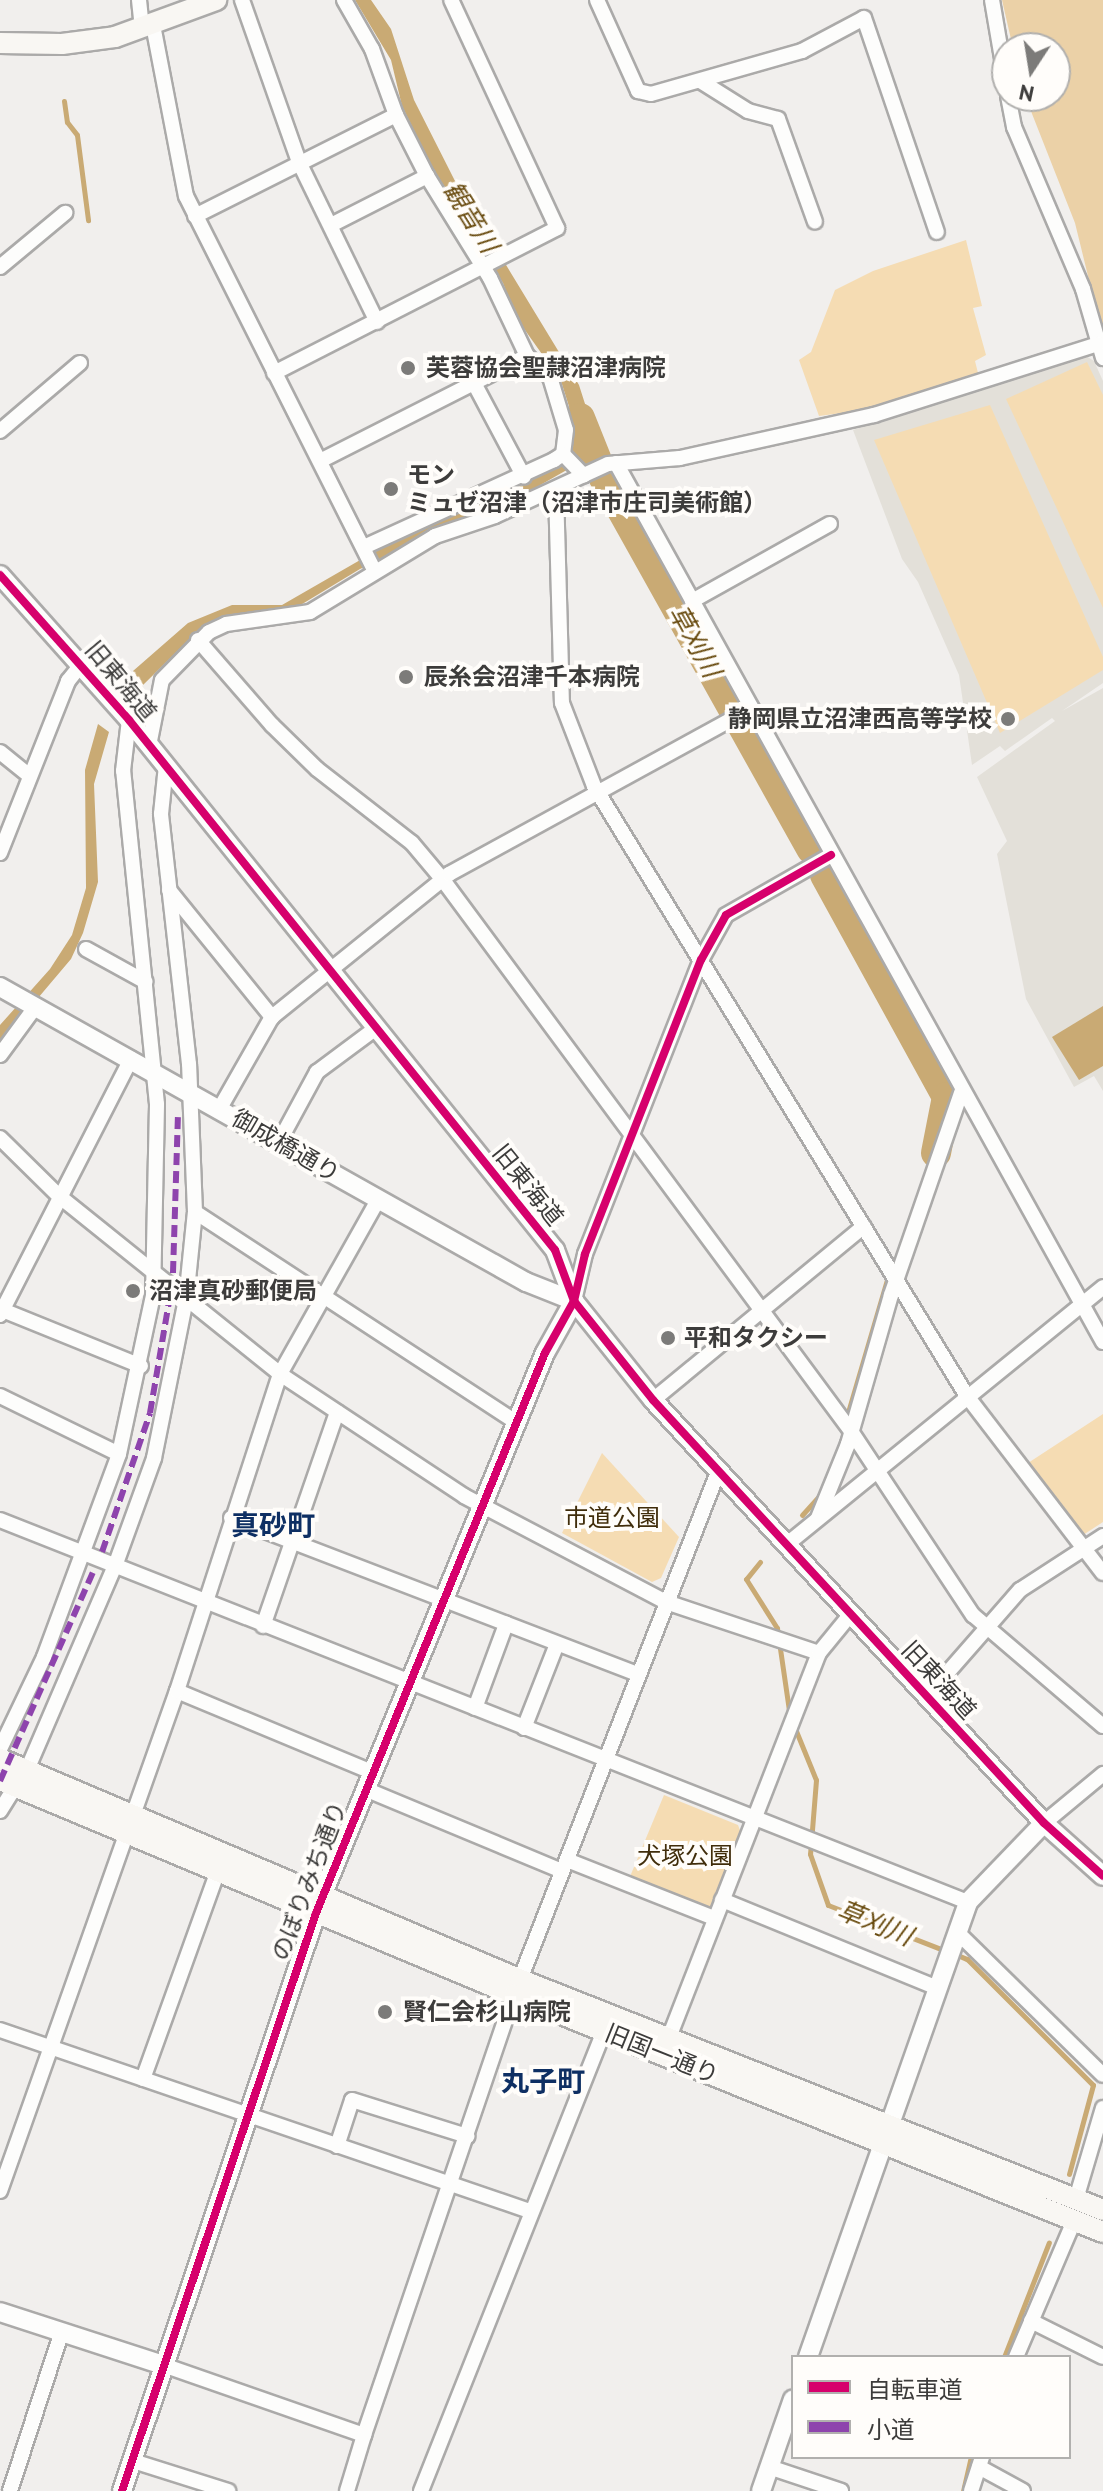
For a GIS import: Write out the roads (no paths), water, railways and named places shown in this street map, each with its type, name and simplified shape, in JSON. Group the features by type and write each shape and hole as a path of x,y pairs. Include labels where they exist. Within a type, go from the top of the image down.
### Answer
{"main road":[{"path":"0,43 90,42 148,27 216,0"},
{"name":"旧国一通り","path":"0,1759 14,1779 123,1832 221,1864 517,1988 604,2030 1103,2210"},
{"name":"旧国一通り","path":"14,1779 132,1812 221,1864"},
{"name":"旧国一通り","path":"517,1988 670,2035 1103,2232"}],"street":[{"path":"139,0 148,27 179,168 195,216 375,571"},
{"path":"242,0 299,162 377,322"},
{"path":"344,0 372,49 396,115 427,176 483,269 527,356 550,377 560,399 563,454 584,476"},
{"path":"274,373 483,269 557,228 451,0"},
{"path":"597,0 638,91 651,94 702,82 802,51 864,18 937,232"},
{"path":"992,0 997,32"},
{"path":"702,82 748,111 778,119 815,222"},
{"path":"149,746 162,680 198,640 226,624 310,612 435,536 556,490 616,463 680,458 874,415 1101,351 1043,186 1014,127 1011,112"},
{"path":"195,216 396,115"},
{"path":"331,225 427,176"},
{"path":"0,267 65,213"},
{"path":"320,461 527,356"},
{"path":"0,431 80,363"},
{"path":"474,383 524,477"},
{"path":"364,547 524,477 563,454"},
{"path":"616,463 961,1093 1080,1307 1103,1342"},
{"path":"556,490 562,703 599,793 967,1396 1103,1573"},
{"path":"692,601 830,524"},
{"name":"旧東海道","path":"0,575 129,720 555,1250 574,1301 653,1400 1044,1823 1103,1876"},
{"path":"198,640 272,725 412,843 443,880 851,1431 982,1627 1103,1726"},
{"path":"0,853 68,681 82,664"},
{"path":"220,1108 272,1017 443,880 752,708"},
{"path":"0,1749 84,1553 119,1454 141,1366 154,1275 159,1197 155,1072 123,771 129,720"},
{"path":"0,752 30,776"},
{"path":"0,1811 115,1566 154,1458 186,1300 195,1212 190,1091 160,797 166,766"},
{"path":"574,1301 585,1254 701,960 726,915 831,855"},
{"path":"169,890 272,1017"},
{"path":"86,949 146,982"},
{"name":"御成橋通り","path":"0,987 526,1282 574,1301"},
{"path":"0,1055 29,1003"},
{"path":"279,1142 317,1072 376,1028"},
{"path":"131,1059 1,1311 141,1366"},
{"path":"818,1518 851,1431 897,1280 961,1093"},
{"path":"1,1143 154,1275 280,1374 484,1505 666,1602 819,1653"},
{"path":"0,2191 123,1832 177,1691 204,1600 280,1374 378,1200"},
{"path":"195,1212 517,1423"},
{"path":"653,1400 759,1307 864,1226"},
{"path":"786,1545 1103,1287"},
{"name":"のぼりみち通り","path":"122,2491 319,1905 545,1353 574,1301"},
{"path":"0,1396 119,1454"},
{"path":"263,1626 337,1412"},
{"path":"347,2491 517,1988 718,1472"},
{"path":"231,1518 638,1674"},
{"path":"0,1520 605,1762 968,1902"},
{"path":"928,1695 982,1627 1020,1590 1103,1536"},
{"path":"670,2035 819,1653 850,1615"},
{"path":"475,1708 506,1624"},
{"path":"524,1728 557,1644"},
{"path":"177,1691 369,1781 565,1866 714,1918"},
{"path":"809,2355 968,1902 1044,1823 1103,1774"},
{"path":"143,2079 221,1864"},
{"path":"722,1900 938,1988"},
{"path":"957,1932 1103,2075"},
{"path":"0,2030 530,2211"},
{"path":"421,2491 604,2030"},
{"path":"337,2146 352,2100 467,2136"},
{"path":"1076,2199 1103,2108"},
{"path":"1017,2355 1074,2221"},
{"path":"0,2312 364,2435"},
{"path":"1031,2321 1103,2357"},
{"path":"10,2491 61,2334"},
{"path":"761,2491 791,2405"},
{"path":"133,2461 228,2491"},
{"path":"971,2491 980,2462 1023,2491"},
{"path":"769,2467 841,2491"}],"water":[{"name":"観音川","path":"355,0 371,0 391,29 414,100 455,181 579,385 600,451 502,507 360,569 294,609 201,628 143,685 133,671 188,623 232,605 282,605 381,548 523,485 571,457 572,416 561,381 515,316 503,283 432,168 402,106 391,60"},
{"path":"98,724 109,732 94,784 98,882 83,933 71,959 0,1043 0,1025 50,969 72,935 86,888 85,770"},
{"path":"1103,1006 1103,1066 1079,1080 1052,1037"}],"waterway":[{"path":"64,101 67,122 77,135 88,220"},
{"name":"草刈川","path":"580,418 604,478 811,849"},
{"name":"草刈川","path":"825,875 947,1097 936,1153"},
{"name":"草刈川","path":"846,1419 888,1276"},
{"name":"草刈川","path":"802,1515 823,1492"},
{"name":"草刈川","path":"760,1562 746,1579 777,1628 790,1717"},
{"name":"草刈川","path":"794,1726 816,1780 810,1854 828,1905 946,1951"},
{"name":"草刈川","path":"955,1954 967,1959 1093,2085 1069,2174"},
{"name":"草刈川","path":"1005,2355 1049,2242"},
{"name":"草刈川","path":"963,2491 971,2459"}],"place":[{"name":"芙蓉協会聖隷沼津病院","path":"408,368"},
{"name":"モン ミュゼ沼津（沼津市庄司美術館）","path":"391,489"},
{"name":"辰糸会沼津千本病院","path":"406,677"},
{"name":"静岡県立沼津西高等学校","path":"1008,719"},
{"name":"沼津真砂郵便局","path":"133,1291"},
{"name":"平和タクシー","path":"668,1338"},
{"name":"賢仁会杉山病院","path":"385,2012"}],"district":[{"name":"真砂町","path":"273,1525"},
{"name":"丸子町","path":"543,2081"}],"park label":[{"name":"市道公園","path":"612,1518"},
{"name":"犬塚公園","path":"685,1856"}]}
